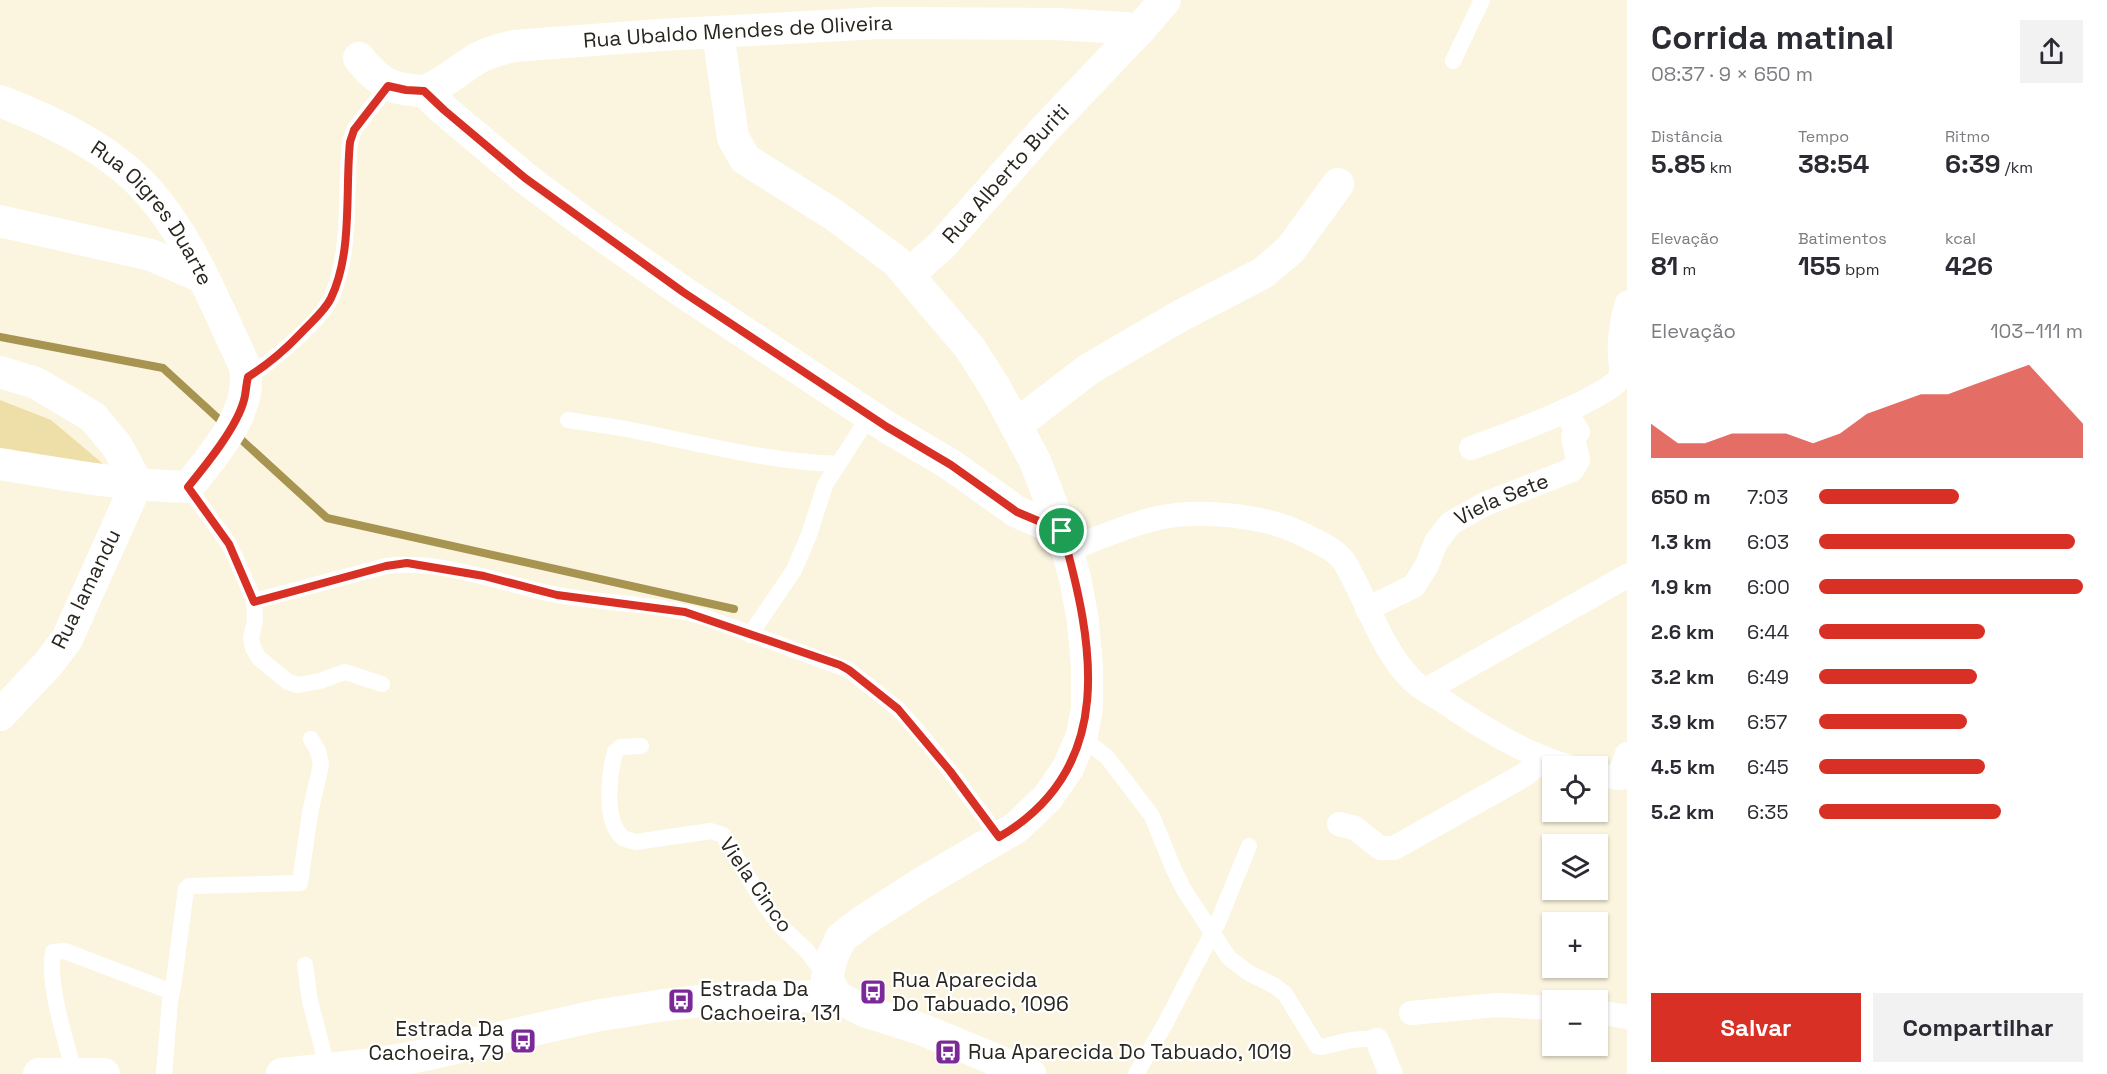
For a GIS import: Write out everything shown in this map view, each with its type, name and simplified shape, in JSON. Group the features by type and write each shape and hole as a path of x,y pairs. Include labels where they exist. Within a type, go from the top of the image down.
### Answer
{"street":[{"name":"Rua Alberto Buriti","path":"908,274 942,245 1036,138 1165,0"},
{"name":"Rua Ubaldo Mendes de Oliveira","path":"424,91 478,58 514,46 879,22 1057,24 1140,29"},
{"path":"718,33 733,138 745,159 796,190 896,261 970,348 1016,425 1035,461 1065,541 1080,604 1088,668 1087,708 1082,737 1068,768 1048,797 1017,827 892,902 841,938 832,957 832,987"},
{"path":"359,58 372,75 388,86 424,91 525,178 683,292 887,427 951,465 1017,512 1065,541 1156,518 1185,514 1247,517 1289,527 1328,547 1344,560 1367,609 1397,662 1414,682 1460,712 1542,758"},
{"name":"Rua Oigres Duarte","path":"0,101 75,136 112,159 147,189 173,223 202,277 248,377"},
{"path":"1016,425 1089,369 1169,322 1263,273 1291,249 1338,184"},
{"path":"0,221 151,255 202,277"},
{"path":"1471,448 1565,411 1610,388 1621,377 1619,333 1627,303"},
{"path":"0,372 36,383 93,417 117,446 137,483"},
{"path":"0,464 83,478 162,487 188,487 216,452 234,421 244,402 248,377"},
{"name":"Viela Sete","path":"1367,609 1414,586 1427,565 1436,542 1451,523 1485,504 1572,470 1578,460 1573,437 1578,432 1565,411"},
{"name":"Rua Iamandu","path":"0,715 48,664 67,639 137,483"},
{"path":"1426,690 1627,576"},
{"path":"1614,777 1627,754"},
{"path":"1339,824 1355,828 1380,848 1394,848 1524,775 1542,760"},
{"path":"282,1074 328,1070 425,1055 595,1016 658,1006 832,987 864,1011 921,1029 1030,1074"},
{"path":"1412,1013 1497,1005 1542,1007"},
{"path":"1608,1013 1627,1017"},
{"path":"1377,1040 1391,1074"},
{"path":"39,1074 104,1074"}],"lane":[{"path":"1453,61 1482,0"},
{"path":"248,377 287,347 331,299 339,274 347,219 350,142 354,130 388,86"},
{"path":"750,635 794,570 810,536 825,485 870,415"},
{"path":"568,420 643,432 724,450 815,463 839,464"},
{"path":"188,487 229,544 254,602 255,621 251,638 253,648 259,658 288,682 298,685 345,672 382,684"},
{"path":"254,602 386,566 407,563 484,576 557,595 685,612 849,670 898,709 917,730 999,837"},
{"path":"1082,737 1107,757 1152,816 1184,890 1229,958 1249,974 1275,986 1285,994 1317,1046 1326,1047 1356,1039 1376,1038 1377,1040"},
{"path":"164,1074 170,1001 187,887 300,883 310,813 321,765 318,751 310,739"},
{"name":"Viela Cinco","path":"641,746 621,747 615,752 609,791 615,828 624,839 636,842 711,831 723,835 763,902 779,924 807,951 832,987"},
{"path":"1136,1074 1165,1024 1212,932 1249,846"},
{"path":"74,1073 53,983 51,962 53,952 65,951 172,992"},
{"path":"305,965 310,1000 328,1070"}],"shaded area":[{"path":"0,400 51,420 108,468 0,452"}],"waterway":[{"path":"0,337 163,368 327,518 734,609"}],"place":[{"name":"Rua Aparecida Do Tabuado, 1096","path":"873,992"},
{"name":"Estrada Da Cachoeira, 131","path":"681,1001"},
{"name":"Estrada Da Cachoeira, 79","path":"523,1041"},
{"name":"Rua Aparecida Do Tabuado, 1019","path":"948,1052"}],"route":[{"path":"388,86 424,91 525,178 683,292 887,427 951,465 1017,512 1062,531 1075,578 1088,668 1087,708 1082,735 1068,768 1048,797 1017,827 999,837 978,812 950,771 898,709 840,665 799,653 685,612 557,595 484,576 407,563 386,566 254,602 229,544 188,487 216,452 234,421 244,402 248,377 287,347 331,299 339,274 347,219 350,142 354,130 388,86"}]}
